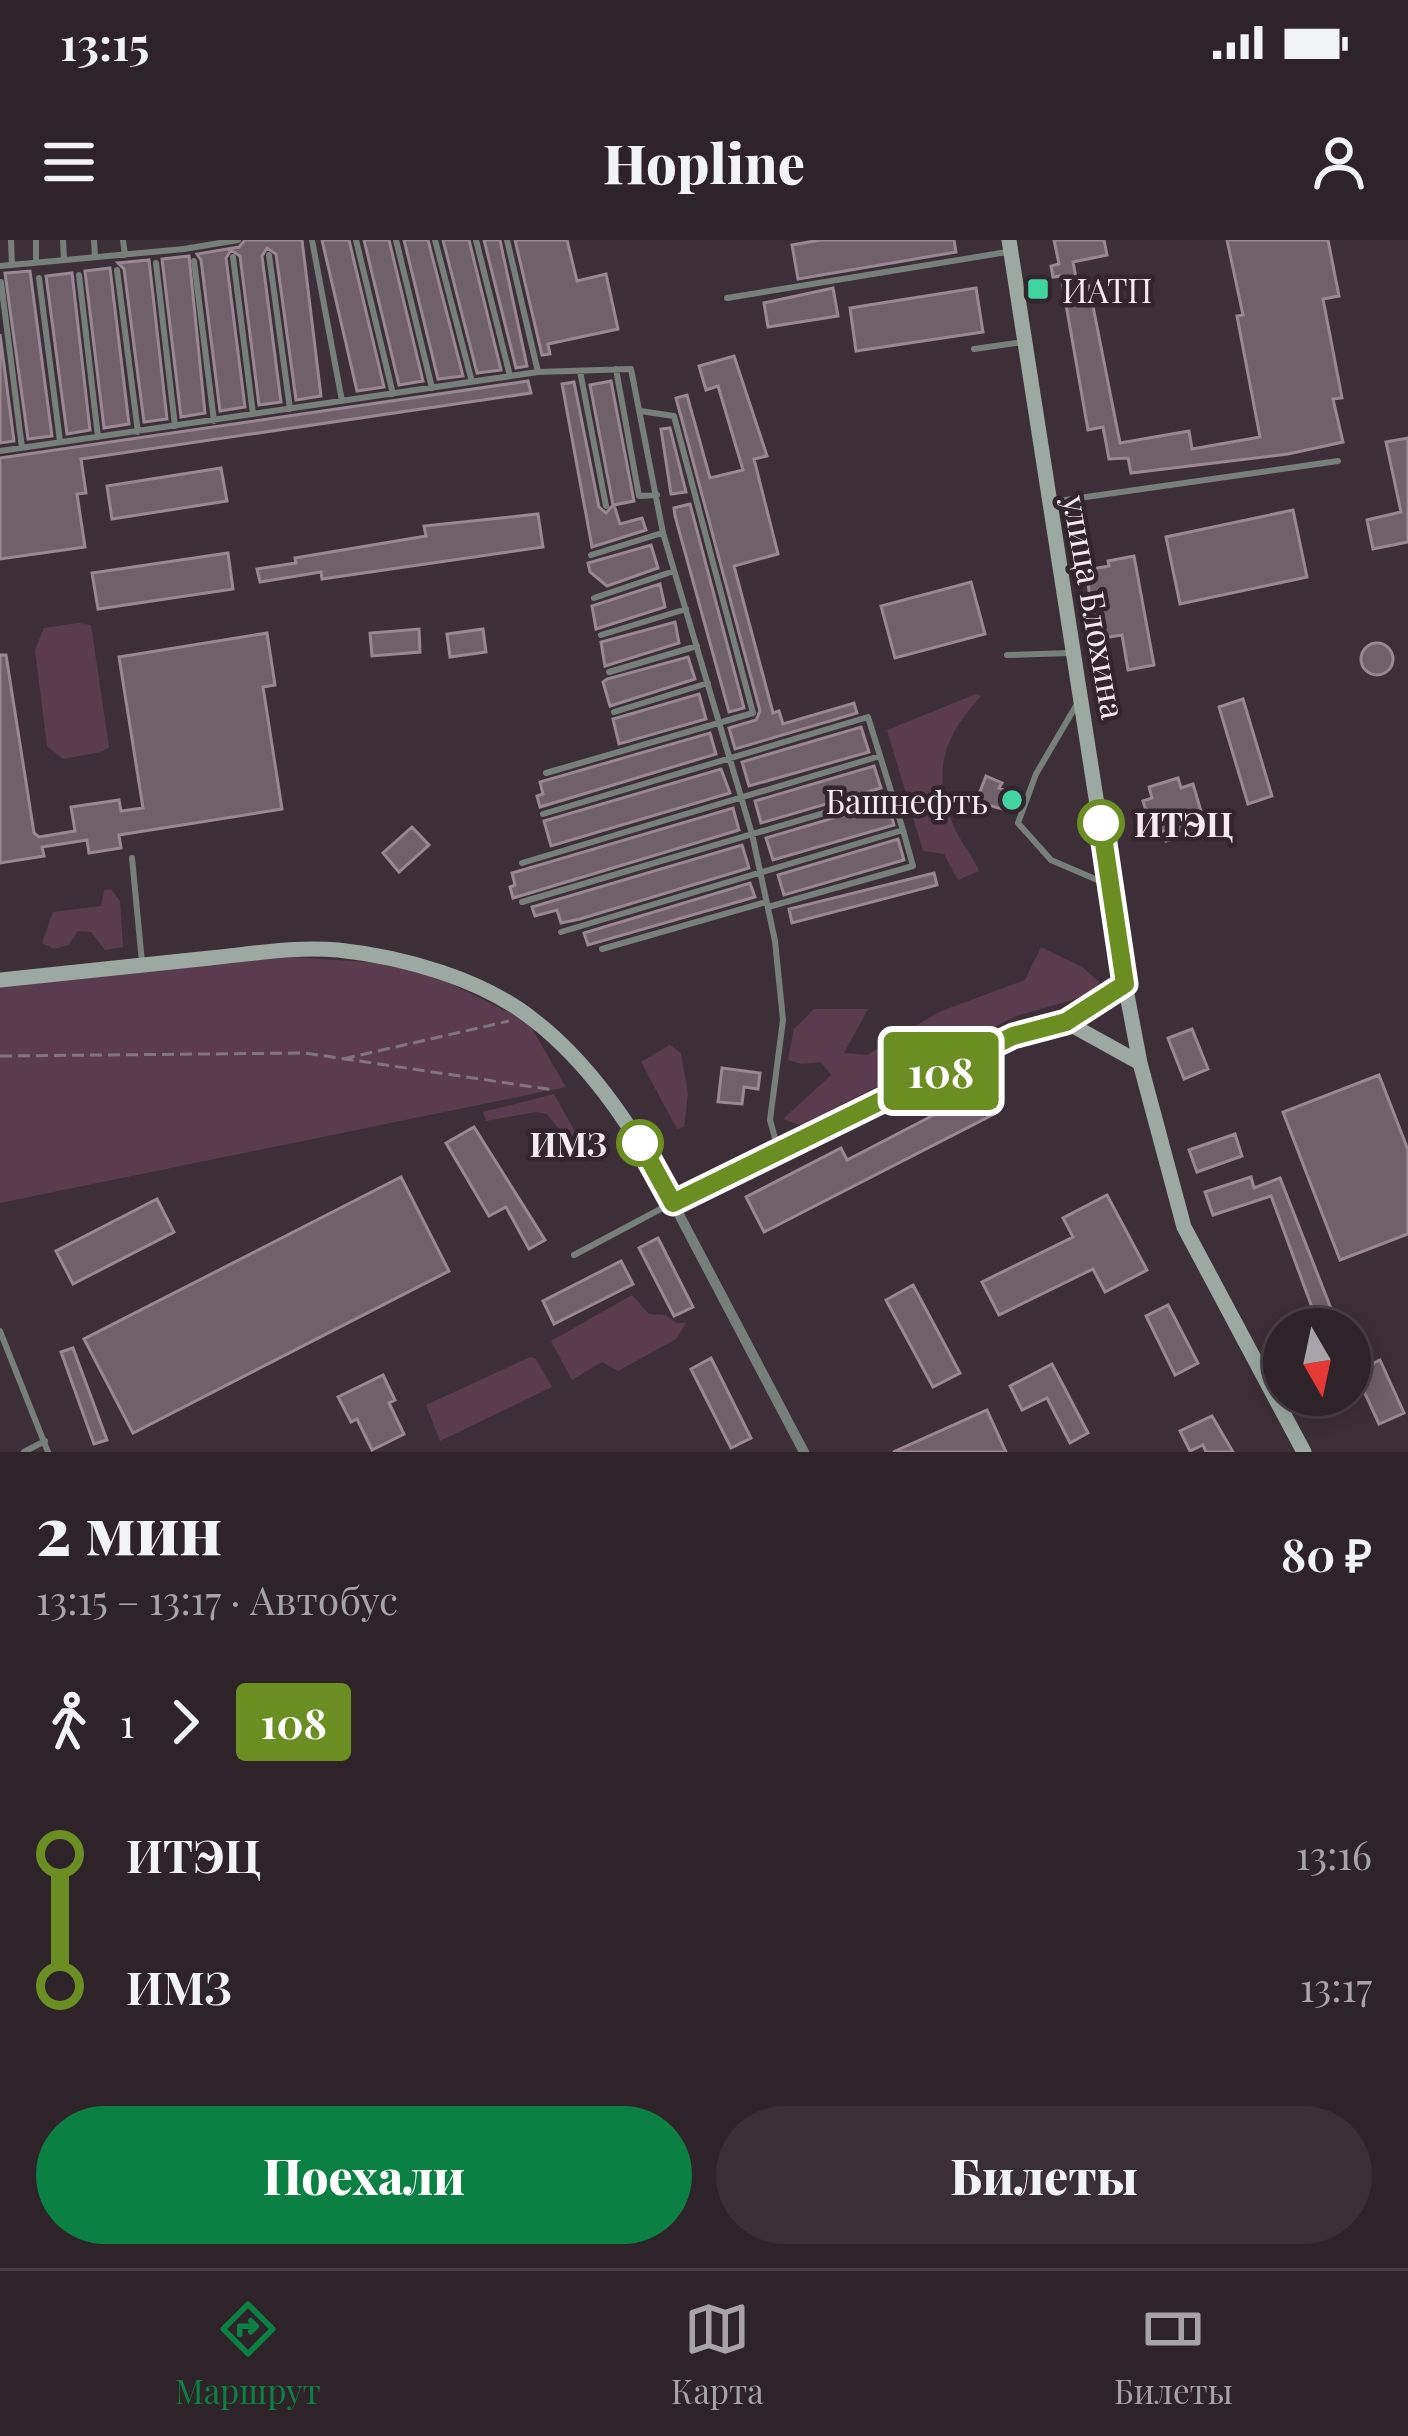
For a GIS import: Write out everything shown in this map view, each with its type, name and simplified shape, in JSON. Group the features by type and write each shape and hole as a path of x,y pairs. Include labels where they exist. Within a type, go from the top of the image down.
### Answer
{"main road":[{"name":"улица Блохина","path":"1010,245 1047,502 1141,1064 1184,1227 1304,1452"},
{"path":"0,980 284,951 337,950 413,964 477,988 535,1020 601,1089 650,1157 673,1203 1013,1036 1066,1022 1125,984"},
{"path":"1066,1022 1141,1064"}],"street":[{"path":"673,1203 804,1452"}],"lane":[{"path":"11,240 12,265"},
{"path":"36,240 36,262"},
{"path":"63,240 64,260"},
{"path":"94,240 94,257"},
{"path":"123,240 125,255"},
{"path":"153,240 154,252"},
{"path":"0,266 238,240"},
{"path":"312,240 342,401"},
{"path":"356,240 393,394"},
{"path":"396,240 433,388"},
{"path":"435,240 472,382"},
{"path":"476,240 511,376"},
{"path":"507,240 538,372"},
{"path":"727,298 1010,245"},
{"path":"269,255 290,409"},
{"path":"233,257 253,415"},
{"path":"194,261 214,421"},
{"path":"156,263 175,427"},
{"path":"117,270 137,432"},
{"path":"79,275 98,437"},
{"path":"39,278 60,442"},
{"path":"1,282 22,448"},
{"path":"974,349 1025,342"},
{"path":"0,451 538,372 632,369 663,533 742,798 768,904 783,1020 770,1120 778,1149"},
{"path":"580,370 606,506"},
{"path":"616,370 639,496 657,495"},
{"path":"546,772 753,713 674,416 640,411"},
{"path":"1047,502 1339,460"},
{"path":"591,555 663,533"},
{"path":"593,598 674,572"},
{"path":"601,635 686,609"},
{"path":"609,672 697,646"},
{"path":"1007,655 1074,652"},
{"path":"614,712 708,683"},
{"path":"1082,696 1036,774 1018,823 1052,860 1111,886"},
{"path":"543,814 868,717 913,866 602,949"},
{"path":"521,863 880,756"},
{"path":"522,902 892,793"},
{"path":"561,932 903,830"},
{"path":"132,858 142,965"},
{"path":"574,1255 673,1203"},
{"path":"0,1331 48,1452"},
{"path":"23,1452 45,1441"}],"path":[{"path":"342,1060 520,1018"},
{"path":"0,1056 305,1053 554,1090"}],"shaded area":[{"path":"91,625 109,747 63,759 47,746 35,650 44,628"},
{"path":"981,696 949,742 942,774 955,829 979,871 958,880 944,854 923,851 887,730"},
{"path":"111,889 120,901 123,947 105,950 91,932 78,931 69,945 54,949 42,943 53,912 101,906 104,890"},
{"path":"1041,947 1082,967 1099,982 1097,993 1016,1016 801,1125 783,1119 831,1075 821,1062 788,1060 794,1029 814,1009 868,1009 844,1053 867,1055 939,1012 1025,980"},
{"path":"289,957 383,963 439,978 528,1022 566,1087 0,1203 0,986"},
{"path":"670,1045 681,1053 688,1094 684,1127 677,1129 641,1062"},
{"path":"554,1094 583,1146 573,1147 547,1114 486,1121 483,1112"},
{"path":"632,1295 649,1314 686,1323 676,1339 618,1371 602,1362 572,1380 551,1341"},
{"path":"530,1357 552,1387 440,1441 426,1405"}],"building":[{"path":"245,240 302,240 321,396 296,400 276,254 267,248 262,256 281,402 259,405 240,256 231,250 226,258 245,407 220,411 197,254 239,247"},
{"path":"322,240 349,240 384,387 357,391"},
{"path":"364,240 389,240 423,381 399,385"},
{"path":"404,240 428,240 463,376 438,379"},
{"path":"443,240 469,240 501,370 477,373"},
{"path":"484,240 500,240 527,366 516,368"},
{"path":"515,240 567,240 577,281 606,274 618,329 548,344 550,354 542,355"},
{"path":"820,240 954,240 956,252 798,279 792,245"},
{"path":"1054,240 1104,240 1107,255 1073,262 1078,288 1089,286 1120,443 1189,431 1192,449 1260,437 1227,240 1328,240 1339,296 1323,299 1342,398 1333,399 1343,442 1288,454 1131,473 1128,458 1109,459 1103,427 1088,430 1061,276 1053,277 1051,266 1059,264"},
{"path":"189,256 205,413 181,417 162,259"},
{"path":"149,260 167,419 144,422 124,269 118,263"},
{"path":"110,268 129,424 104,428 85,271"},
{"path":"30,271 52,436 28,439 5,273"},
{"path":"72,273 90,430 67,434 46,276"},
{"path":"833,288 838,316 768,327 764,303"},
{"path":"976,288 983,332 856,351 850,308"},
{"path":"0,334 14,441 0,443"},
{"path":"734,356 767,456 754,459 778,554 734,566 773,713 779,711 783,724 854,703 857,713 735,749 729,728 756,720 760,711 676,398 687,395 710,478 743,470 718,386 706,390 699,366"},
{"path":"528,381 531,393 81,459 86,493 77,494 85,547 0,559 0,458"},
{"path":"611,381 634,501 614,505 620,524 642,518 646,530 592,547 562,384 574,382 599,507 606,513 613,505 590,385"},
{"path":"670,428 686,492 671,494 661,429"},
{"path":"1408,438 1408,542 1373,549 1367,520 1401,512 1386,442"},
{"path":"221,468 227,501 112,519 107,486"},
{"path":"690,504 744,708 729,712 675,516 674,508"},
{"path":"1293,510 1307,577 1180,604 1166,537"},
{"path":"538,514 543,547 322,579 321,572 260,582 257,569 426,536 424,526"},
{"path":"651,545 658,568 607,586 590,572 588,563"},
{"path":"228,553 233,589 98,609 92,573"},
{"path":"1134,556 1154,665 1128,670 1122,635 1096,639 1086,570"},
{"path":"971,582 985,634 895,658 881,606"},
{"path":"660,584 665,607 596,629 592,606"},
{"path":"675,622 679,643 605,666 601,642"},
{"path":"419,629 420,652 372,656 370,633"},
{"path":"483,629 486,652 450,657 447,634"},
{"path":"267,633 275,685 263,687 282,809 119,835 121,848 89,853 87,840 42,847 44,856 0,863 0,655 6,655 34,833 39,837 75,831 71,807 119,800 121,811 143,808 119,657"},
{"path":"1377,643 1388,648 1393,659 1388,670 1377,675 1366,670 1361,659 1366,648"},
{"path":"688,657 695,679 610,706 603,682 607,679"},
{"path":"699,694 706,719 619,744 613,719"},
{"path":"1243,699 1272,796 1248,804 1219,707"},
{"path":"861,727 869,752 749,786 742,762"},
{"path":"710,733 716,754 540,807 540,782"},
{"path":"874,766 881,788 761,823 755,801"},
{"path":"721,769 730,793 551,846 544,821"},
{"path":"986,776 1002,783 999,788 1020,795 1014,812 976,802"},
{"path":"1178,778 1181,788 1193,784 1203,818 1192,821 1195,832 1166,841 1163,831 1153,834 1143,801 1152,798 1149,787"},
{"path":"887,802 894,825 773,860 766,838"},
{"path":"733,808 739,830 513,898 512,873"},
{"path":"412,827 429,845 399,872 383,853"},
{"path":"898,839 904,860 784,895 778,875"},
{"path":"742,845 749,868 580,919 561,923 557,910 535,916 532,907"},
{"path":"934,873 937,885 792,923 789,909"},
{"path":"750,883 755,897 588,945 584,933"},
{"path":"1192,1029 1208,1069 1184,1079 1168,1038"},
{"path":"722,1068 760,1073 758,1089 744,1087 742,1104 718,1102"},
{"path":"1379,1075 1408,1150 1408,1234 1340,1260 1283,1112"},
{"path":"982,1090 994,1114 764,1232 746,1197 841,1148 847,1160"},
{"path":"474,1127 545,1240 529,1249 506,1207 489,1216 446,1143"},
{"path":"1235,1134 1242,1156 1197,1172 1189,1150"},
{"path":"401,1177 449,1271 133,1433 84,1339"},
{"path":"1251,1177 1254,1188 1280,1178 1331,1308 1312,1308 1271,1196 1213,1215 1205,1192"},
{"path":"1107,1195 1147,1270 1105,1292 1093,1269 999,1315 982,1282 1073,1237 1063,1218"},
{"path":"157,1199 174,1232 73,1284 56,1251"},
{"path":"658,1238 693,1307 674,1316 639,1248"},
{"path":"621,1261 633,1284 554,1324 543,1301"},
{"path":"913,1285 960,1373 933,1387 886,1300"},
{"path":"1168,1305 1198,1363 1175,1375 1146,1316"},
{"path":"73,1348 107,1440 94,1444 61,1352"},
{"path":"711,1358 751,1438 731,1448 691,1369"},
{"path":"1380,1360 1404,1413 1379,1424 1371,1407 1371,1364"},
{"path":"1052,1364 1088,1433 1070,1443 1047,1398 1022,1410 1010,1386"},
{"path":"383,1375 395,1400 389,1403 404,1434 372,1450 357,1419 351,1422 338,1397"},
{"path":"987,1410 1006,1452 893,1452"},
{"path":"1212,1416 1233,1452 1206,1452 1203,1445 1190,1451 1180,1431"}],"bus line":[{"name":"108","path":"640,1143 673,1203 1013,1036 1066,1022 1125,984 1101,823"}],"place":[{"name":"ИАТП","path":"1038,289"},
{"name":"Башнефть","path":"1012,800"},
{"name":"ИТЭЦ","path":"1101,823"},
{"name":"ИМЗ","path":"640,1143"}]}
